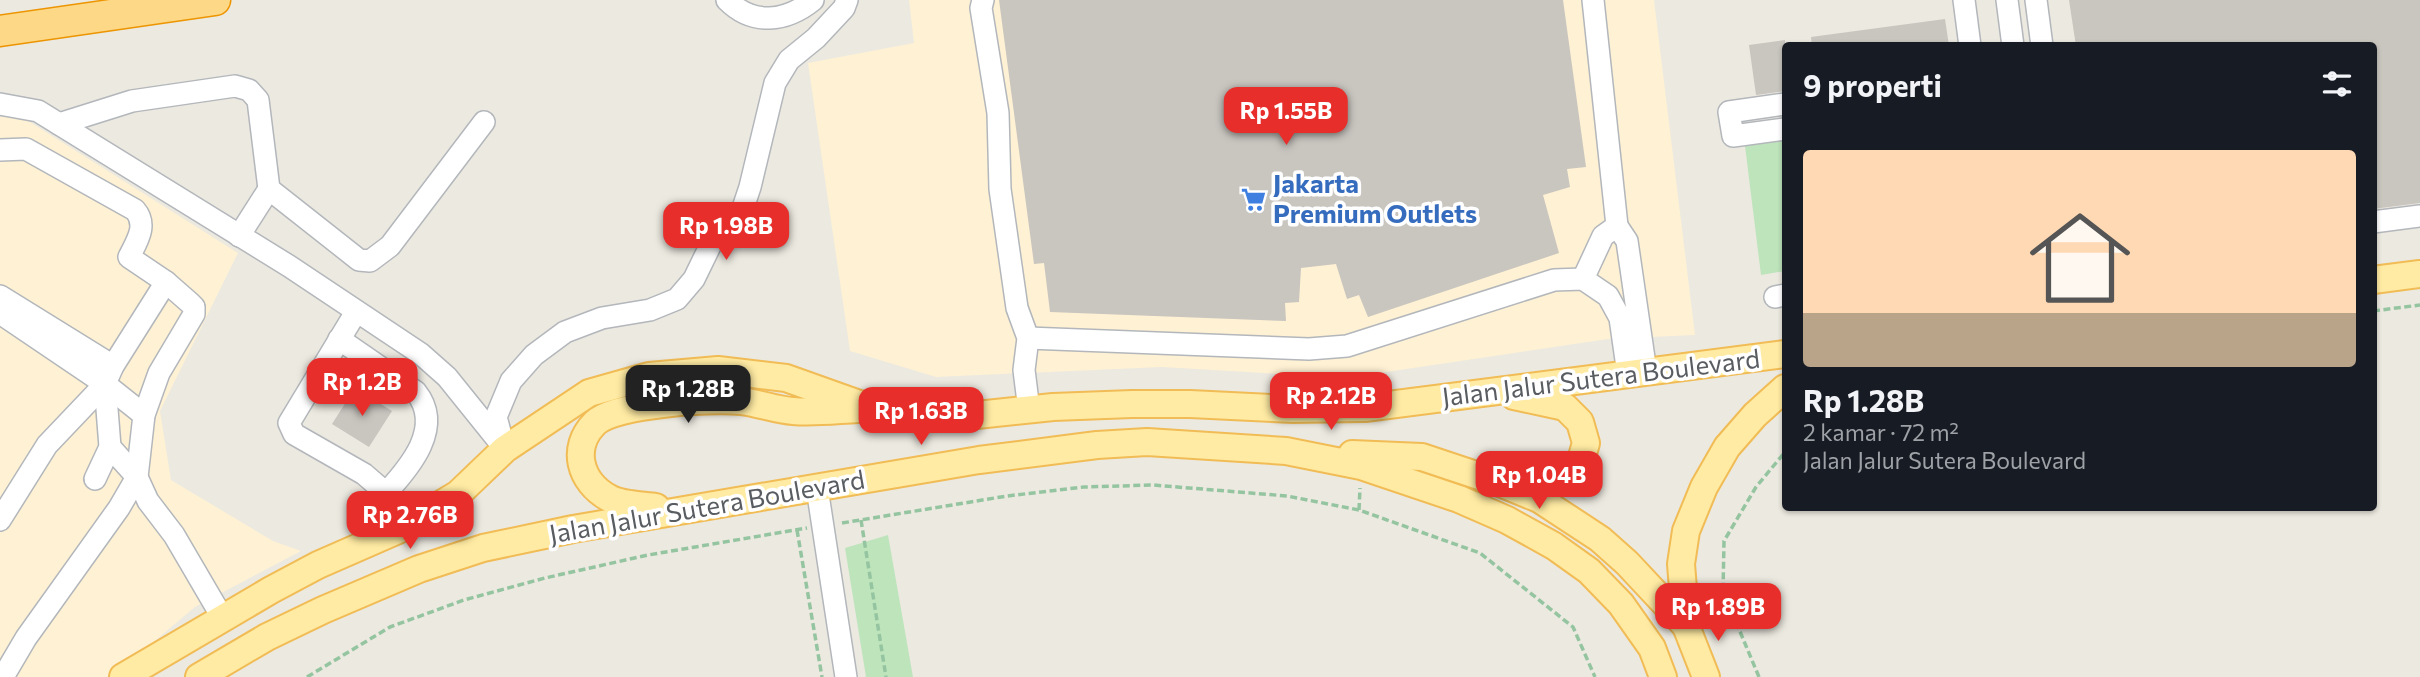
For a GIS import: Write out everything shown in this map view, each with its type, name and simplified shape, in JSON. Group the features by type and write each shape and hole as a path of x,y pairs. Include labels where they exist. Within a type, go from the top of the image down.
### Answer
{"highway":[{"path":"0,31 215,0"}],"main road":[{"path":"2377,279 2420,274"},
{"name":"Jalan Jalur Sutera Boulevard","path":"124,677 222,617 318,565 398,530 458,494 505,449 589,393 649,376 718,370 786,378 873,409 958,417 1132,404 1293,409 1365,408 1782,354"},
{"path":"1706,677 1686,626 1681,564 1686,531 1704,486 1727,447 1755,415 1782,391"},
{"path":"1286,451 1422,457 1505,474 1552,477 1579,467 1586,443 1580,422 1565,407 1509,394 1460,397"},
{"path":"679,510 610,499 589,482 580,463 583,439 597,421 665,403 707,400 744,401 793,411 873,409"},
{"name":"Jalan Jalur Sutera Boulevard","path":"199,677 267,637 323,610 419,569 483,548 679,510 979,460 1097,444 1147,442 1286,451 1361,466 1459,499 1507,520 1554,546 1589,571 1621,604 1652,649 1663,677"},
{"path":"1422,457 1500,483 1539,499 1570,517 1627,563 1686,626"}],"street":[{"path":"727,0 746,14 769,19 797,12 813,0"},
{"path":"505,449 496,417 512,381 534,355 565,332 602,318 650,310 677,299 694,279 712,242 740,217 775,83 789,60 816,38 844,8 847,0"},
{"path":"983,0 981,8 998,113 1002,202 1017,309 1028,338 1024,370 1029,410"},
{"path":"1593,0 1617,226 1627,241 1637,373"},
{"path":"1964,0 1969,42"},
{"path":"2007,0 2012,42"},
{"path":"2036,0 2041,42"},
{"path":"58,124 132,101 235,86 249,90 258,100 269,188 239,236"},
{"path":"0,104 38,111 289,266 421,354 447,377 505,449"},
{"path":"1782,104 1729,112 1733,136 1782,129"},
{"path":"269,188 359,260 370,261 390,246 484,122"},
{"path":"0,150 26,149 135,210 141,218 142,226 129,257 191,303 194,314 159,373 144,415 137,477 119,508 26,638 3,677"},
{"path":"110,197 130,168"},
{"path":"2377,221 2420,216"},
{"path":"1583,279 1603,236 1617,226"},
{"path":"1028,338 1309,349 1347,346 1554,280 1583,279 1608,296 1620,318 1637,373"},
{"path":"0,520 47,445 109,375 166,282"},
{"path":"0,296 109,375 144,415"},
{"path":"356,312 289,423 291,430 364,474 386,493 398,530"},
{"path":"0,313 109,375"},
{"path":"339,338 415,391 422,400 425,440 408,470 386,493"},
{"path":"95,479 110,447 109,375"},
{"path":"110,447 137,477 149,501 174,535 222,617"},
{"path":"817,488 846,677"}],"path":[{"path":"2377,310 2420,305"},
{"path":"1759,677 1723,591 1724,541 1756,486 1782,456"},
{"path":"307,677 390,627 464,600 545,578 648,555 1007,496 1084,487 1153,485 1287,496 1359,510 1480,553 1573,627 1595,677"},
{"path":"860,520 886,677"},
{"path":"797,530 822,677"}],"shaded area":[{"name":"Jakarta Premium Outlets","path":"909,0 1654,0 1695,335 1608,339 1346,378 1162,367 936,377 850,351 808,63 914,43"},
{"path":"0,117 22,117 238,253 160,411 171,480 273,541 301,551 195,607 112,677 0,677"}],"green space":[{"path":"1782,132 1782,272 1761,275 1744,138"},
{"path":"888,535 913,677 866,677 845,548"}],"building":[{"path":"999,0 1563,0 1586,167 1567,169 1570,187 1543,195 1559,253 1368,317 1359,295 1347,299 1336,264 1301,268 1299,302 1285,303 1286,321 1050,312 1044,263 1034,264"},
{"path":"2069,0 2420,0 2420,203 2377,208 2377,42 2075,42"},
{"path":"1945,19 1948,42 1812,42 1811,37"},
{"path":"1785,40 1782,42 1782,91 1756,95 1749,45"},
{"path":"355,388 392,411 369,447 332,424"}],"place":[{"name":"Jakarta Premium Outlets","path":"1253,199"}]}
